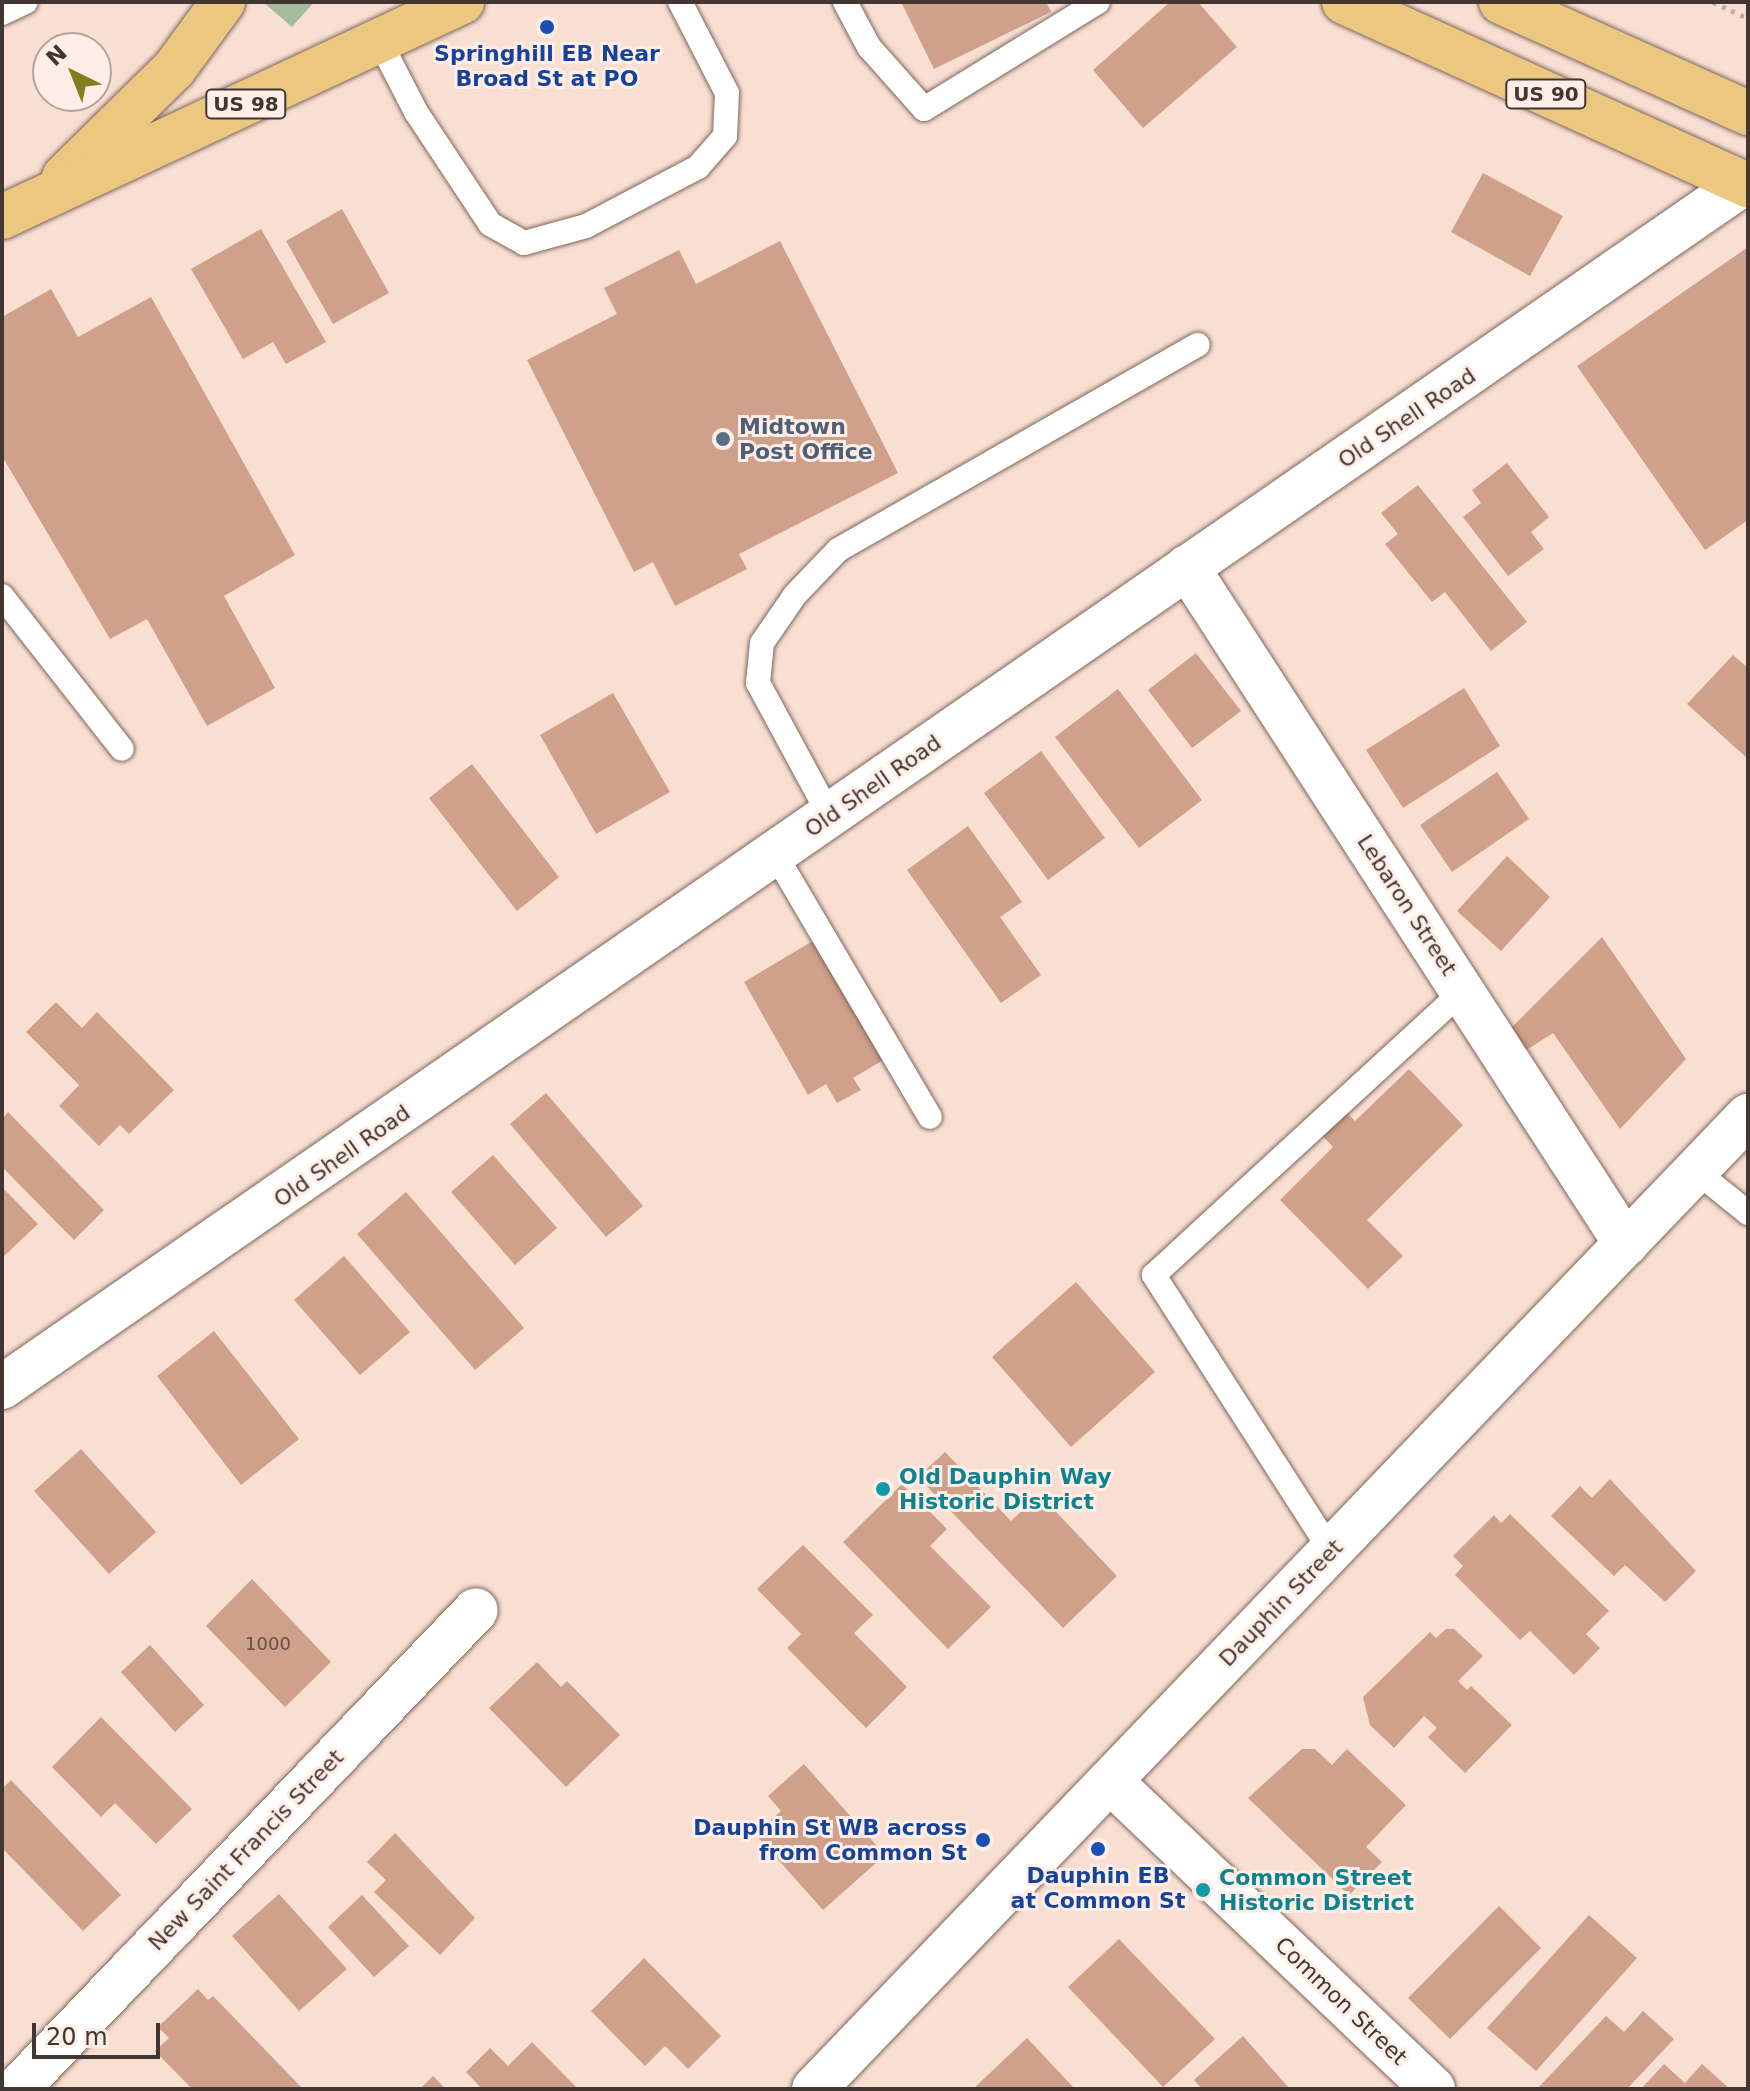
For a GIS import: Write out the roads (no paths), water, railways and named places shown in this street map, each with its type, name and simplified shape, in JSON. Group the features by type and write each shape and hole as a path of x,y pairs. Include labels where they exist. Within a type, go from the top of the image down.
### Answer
{"main road":[{"name":"US 98","path":"42,199 174,69 223,2"},
{"name":"US 98","path":"2,217 462,2"},
{"name":"US 90","path":"1344,2 1746,184"},
{"path":"1501,2 1748,113"}],"street":[{"name":"Old Shell Road","path":"2,1387 1746,184"},
{"name":"Lebaron Street","path":"1187,567 1626,1244"},
{"name":"Dauphin Street","path":"814,2089 1748,1116"},
{"name":"New Saint Francis Street","path":"17,2089 476,1610"},
{"name":"Common Street","path":"1110,1781 1433,2089"}],"lane":[{"path":"2,13 26,2"},
{"path":"380,42 490,224 524,243 586,226 698,167 725,136 727,93 680,2"},
{"path":"845,2 869,47 924,109 1089,7"},
{"path":"1031,29 1089,7"},
{"path":"961,88 984,58"},
{"path":"830,816 758,683 762,643 795,595 838,550 1198,345"},
{"path":"2,596 122,749"},
{"path":"775,854 930,1117"},
{"path":"1331,1551 1154,1275 1463,991"},
{"path":"1696,1171 1748,1213"}],"place":[{"name":"Springhill EB Near Broad St at PO","path":"547,27"},
{"name":"Midtown Post Office","path":"723,439"},
{"name":"Old Dauphin Way Historic District","path":"883,1489"},
{"name":"Dauphin St WB across from Common St","path":"983,1840"},
{"name":"Dauphin EB at Common St","path":"1098,1849"},
{"name":"Common Street Historic District","path":"1203,1890"}]}
